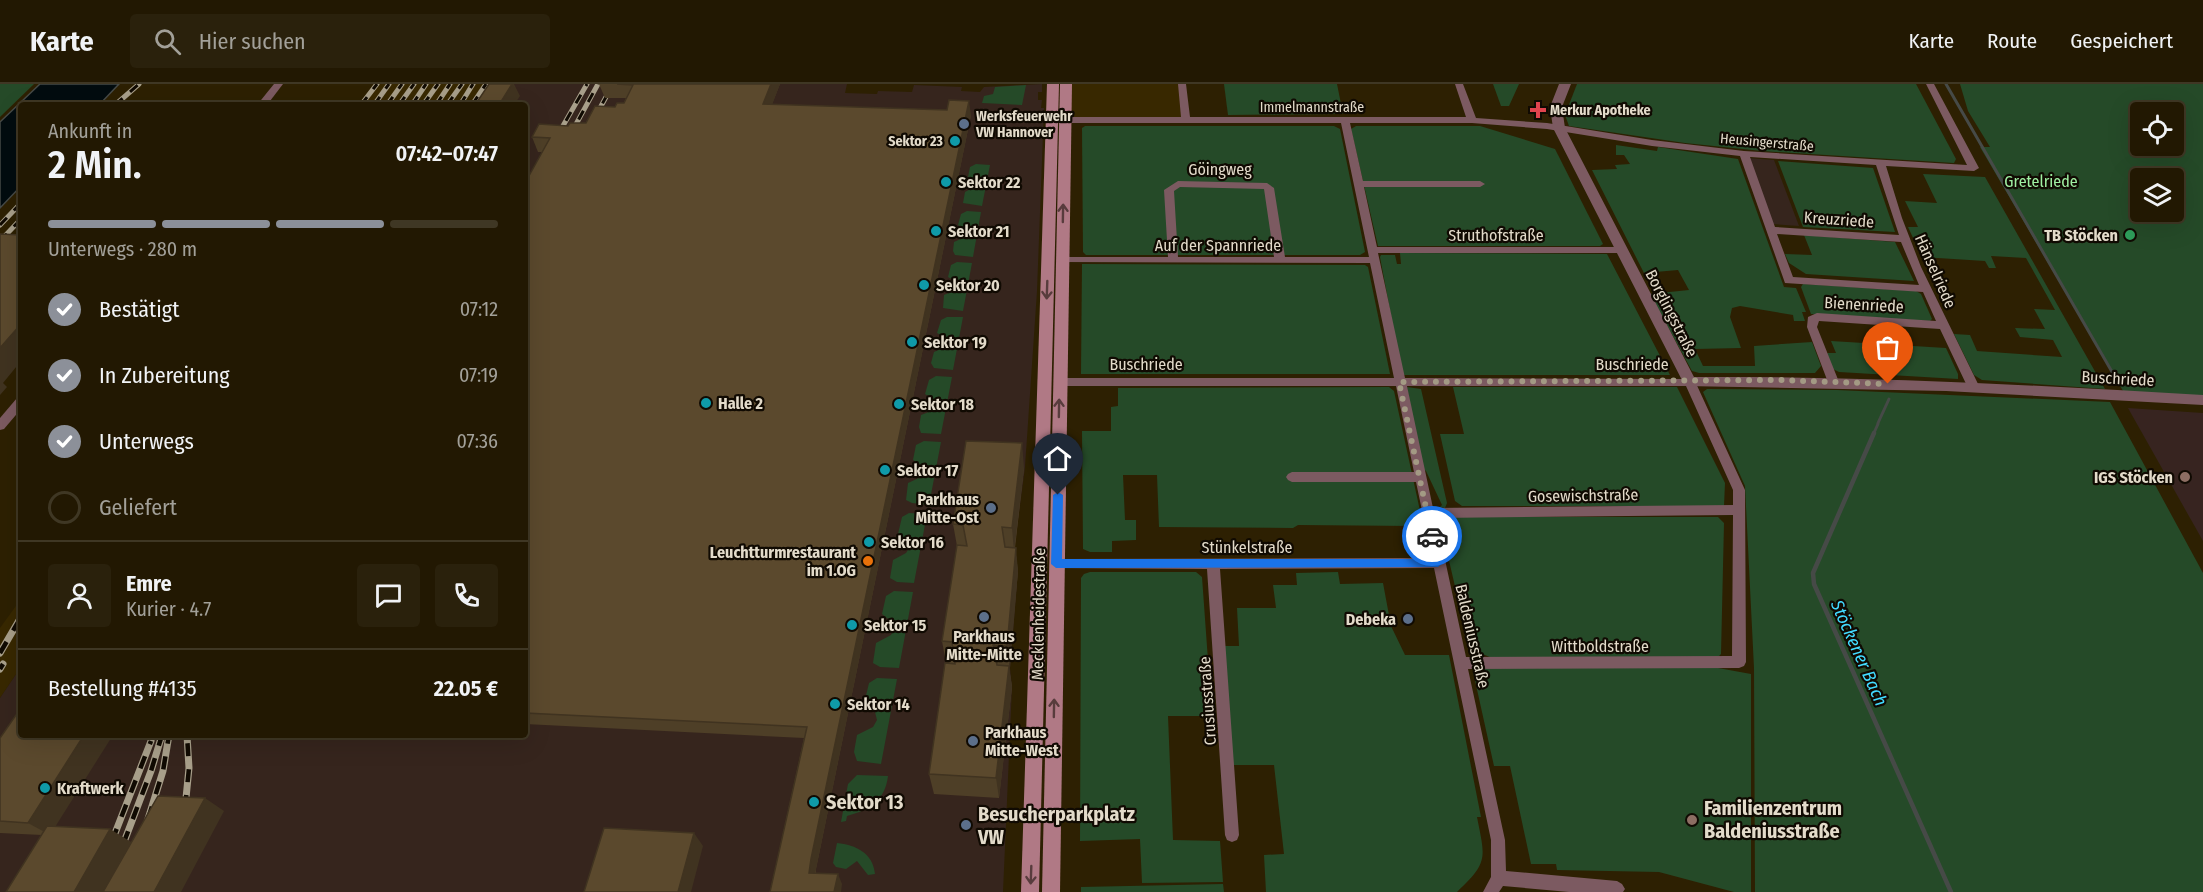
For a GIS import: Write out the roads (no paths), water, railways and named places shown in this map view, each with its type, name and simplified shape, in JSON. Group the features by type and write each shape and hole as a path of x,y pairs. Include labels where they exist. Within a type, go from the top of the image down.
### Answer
{"main road":[{"name":"Mecklenheidestraße","path":"1051,892 1063,260 1058,124 1053,84"},
{"name":"Mecklenheidestraße","path":"1030,892 1058,124 1066,84"}],"street":[{"path":"264,102 279,84"},
{"path":"1182,84 1186,121"},
{"path":"1459,84 1472,120"},
{"path":"1559,128 1556,107 1565,84"},
{"name":"Heusingerstraße","path":"1559,128 1652,143 1744,154 1974,168 1936,100 1930,84"},
{"name":"Immelmannstraße","path":"1058,124 1472,120 1559,128"},
{"name":"Baldeniusstraße","path":"1345,121 1498,840 1499,878"},
{"name":"Borglingstraße","path":"1559,128 1690,382 1739,490 1739,662"},
{"path":"1744,154 1789,280 1927,289"},
{"name":"Hänselriede","path":"1880,163 1904,239 1974,388"},
{"name":"Göingweg","path":"1173,260 1170,188 1178,184 1264,184 1269,188 1280,260"},
{"path":"1358,184 1480,184"},
{"name":"Kreuzriede","path":"1771,230 1904,239"},
{"name":"Struthofstraße","path":"1372,255 1621,250"},
{"name":"Auf der Spannriede","path":"1063,260 1280,260 1372,255"},
{"name":"Bienenriede","path":"1833,382 1812,327 1812,320 1817,317 1944,325"},
{"name":"Buschriede","path":"1060,382 1779,380 2203,400"},
{"path":"0,426 18,405"},
{"path":"1292,477 1420,477"},
{"name":"Gosewischstraße","path":"1427,513 1739,510"},
{"name":"Stünkelstraße","path":"1056,564 1438,563"},
{"name":"Crusiusstraße","path":"1213,564 1232,835"},
{"name":"Wittboldstraße","path":"1461,663 1739,662"},
{"path":"1491,892 1499,878 1617,889"}],"waterway":[{"name":"Stöckener Bach","path":"1946,84 2115,377"},
{"name":"Stöckener Bach","path":"1878,423 1889,399"},
{"name":"Stöckener Bach","path":"1873,435 1878,424"},
{"name":"Stöckener Bach","path":"1874,433 1813,573 1814,584 1951,892"}],"railway":[{"path":"118,102 139,84"},
{"path":"363,102 377,84"},
{"path":"376,102 389,84"},
{"path":"389,102 402,84"},
{"path":"401,102 414,84"},
{"path":"414,102 426,84"},
{"path":"425,102 438,84"},
{"path":"438,102 450,84"},
{"path":"449,102 462,84"},
{"path":"462,102 473,84"},
{"path":"474,102 486,84"},
{"path":"556,138 587,84"},
{"path":"569,137 598,84"},
{"path":"593,121 613,84"},
{"path":"0,225 18,206"},
{"path":"0,241 18,222"},
{"path":"0,653 18,622"},
{"path":"0,669 3,664"},
{"path":"105,892 151,771 161,738"},
{"path":"148,819 163,771 168,738"},
{"path":"185,808 189,768 187,738"},
{"path":"112,841 151,741"}],"place":[{"name":"Merkur Apotheke","path":"1538,110"},
{"name":"Werksfeuerwehr VW Hannover","path":"964,124"},
{"name":"Sektor 23","path":"955,141"},
{"name":"Sektor 22","path":"946,182"},
{"name":"Sektor 21","path":"936,231"},
{"name":"TB Stöcken","path":"2130,235"},
{"name":"Sektor 20","path":"924,285"},
{"name":"Sektor 19","path":"912,342"},
{"name":"Halle 2","path":"706,403"},
{"name":"Sektor 18","path":"899,404"},
{"name":"Sektor 17","path":"885,470"},
{"name":"IGS Stöcken","path":"2185,477"},
{"name":"Parkhaus Mitte-Ost","path":"991,508"},
{"name":"Sektor 16","path":"869,542"},
{"name":"Leuchtturmrestaurant im 1.OG","path":"868,561"},
{"name":"Parkhaus Mitte-Mitte","path":"984,617"},
{"name":"Debeka","path":"1408,619"},
{"name":"Sektor 15","path":"852,625"},
{"name":"Sektor 14","path":"835,704"},
{"name":"Parkhaus Mitte-West","path":"973,741"},
{"name":"Kraftwerk","path":"45,788"},
{"name":"Sektor 13","path":"814,802"},
{"name":"Familienzentrum Baldeniusstraße","path":"1692,820"},
{"name":"Besucherparkplatz VW","path":"966,825"}],"park label":[{"name":"Gretelriede","path":"2041,181"}]}
